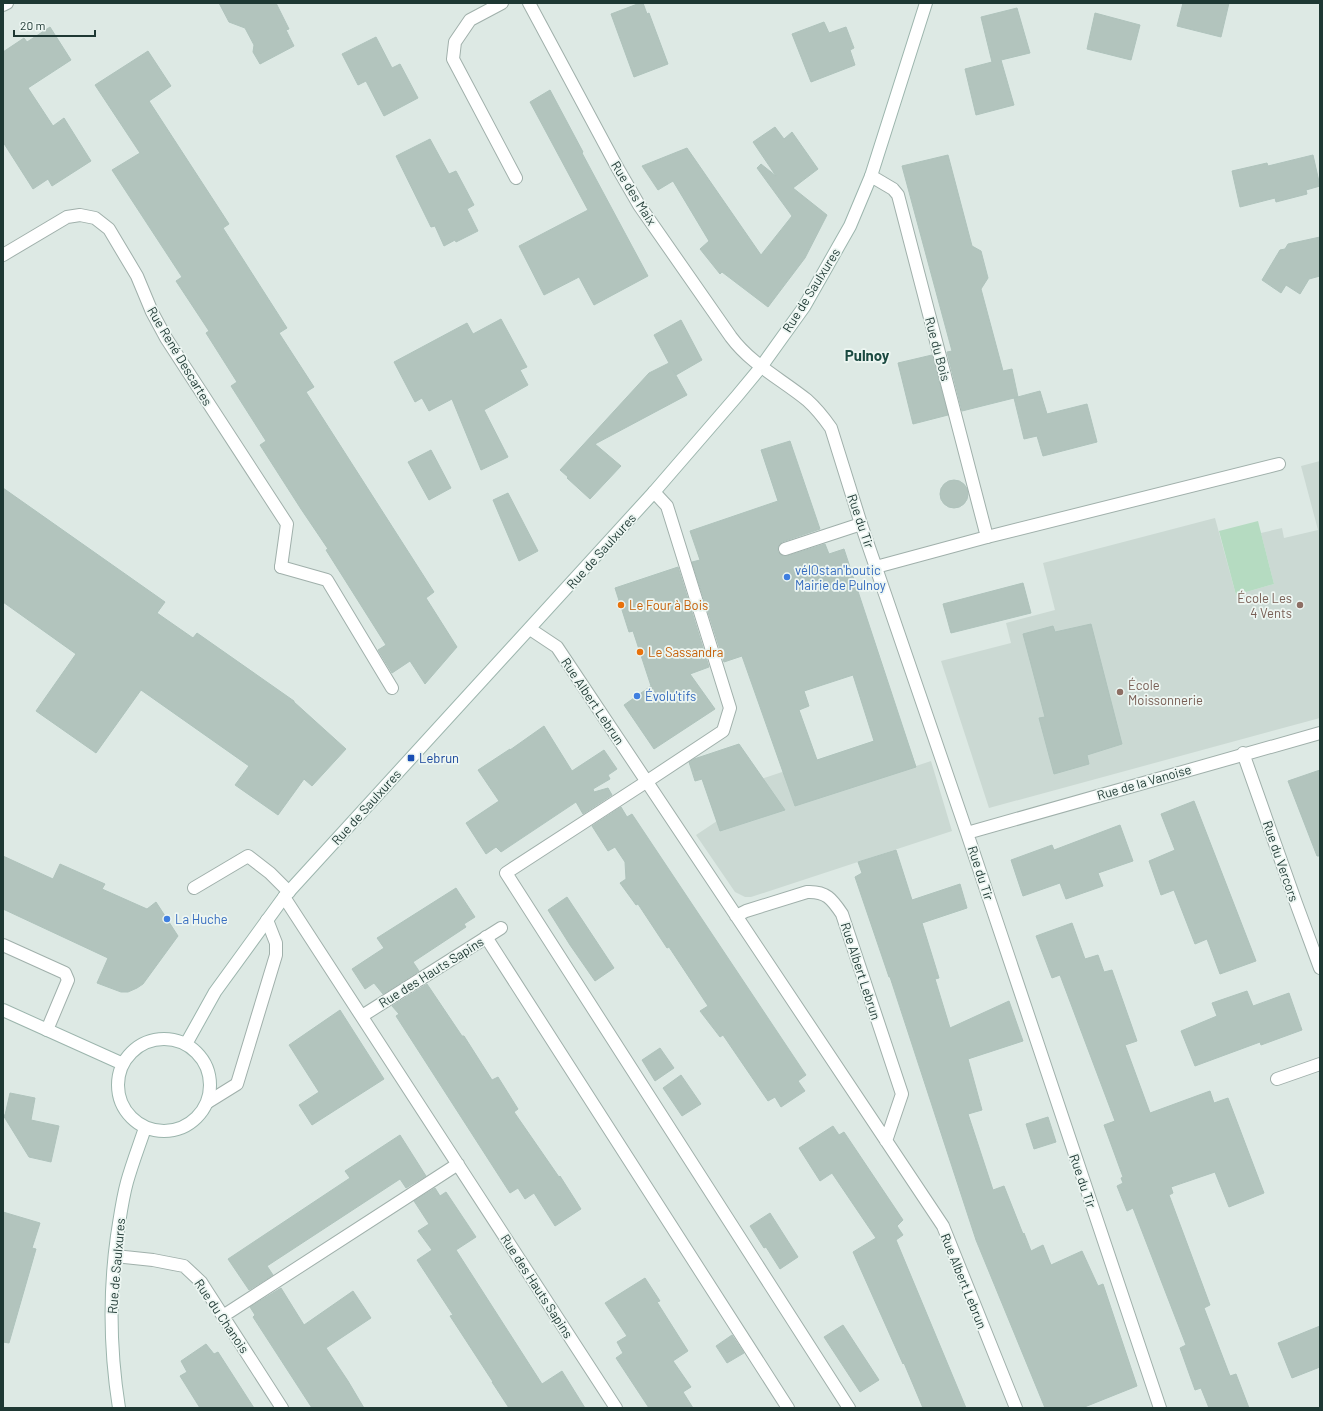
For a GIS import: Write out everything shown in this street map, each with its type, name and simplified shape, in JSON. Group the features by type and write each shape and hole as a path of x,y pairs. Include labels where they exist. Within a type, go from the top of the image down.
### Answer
{"street":[{"path":"502,3 470,20 455,42 454,59 516,178"},
{"name":"Rue des Maix","path":"529,3 639,205 731,337 741,350 761,367"},
{"name":"Rue de Saulxures","path":"186,1044 215,992 287,894 654,492 761,367 804,307 850,226 871,176 926,3"},
{"name":"Rue du Bois","path":"871,176 893,189 898,195 987,536"},
{"name":"Rue René Descartes","path":"3,255 67,217 80,215 95,218 109,229 137,276 152,312 166,338 287,524 281,567 326,580 392,688"},
{"name":"Rue du Tir","path":"761,367 808,400 830,428 861,524 967,832 1160,1408"},
{"path":"876,567 987,536 1279,464"},
{"path":"654,492 667,506 730,708 724,731 506,872 849,1408"},
{"path":"785,549 861,524"},
{"name":"Rue Albert Lebrun","path":"530,629 557,647 943,1226 1016,1408"},
{"name":"Rue de la Vanoise","path":"967,832 1320,733"},
{"name":"Rue du Vercors","path":"1243,754 1320,968"},
{"name":"Rue des Hauts Sapins","path":"194,888 248,856 270,872 287,894 362,1016 616,1408"},
{"name":"Rue Albert Lebrun","path":"736,916 746,911 807,892 815,891 826,894 835,902 842,914 902,1094 886,1141"},
{"path":"208,1102 237,1084 276,955 276,943 267,920"},
{"name":"Rue des Hauts Sapins","path":"362,1016 501,928"},
{"path":"486,937 788,1408"},
{"path":"3,945 65,973 68,980 47,1030"},
{"path":"3,1010 123,1064"},
{"path":"166,1039 186,1044 198,1053 204,1061 208,1071 211,1088 208,1102 193,1121 178,1129 163,1132 145,1128 132,1118 122,1104 118,1090 118,1076 123,1064 132,1051 148,1041 166,1039"},
{"path":"1277,1079 1320,1064"},
{"name":"Rue de Saulxures","path":"119,1408 115,1382 112,1331 112,1278 114,1256 127,1184 145,1128"},
{"path":"223,1316 458,1164"},
{"name":"Rue du Chanois","path":"114,1256 153,1260 184,1266 201,1282 282,1408"}],"shaded area":[{"name":"École Moissonnerie","path":"1320,461 1320,718 989,808 941,661 1011,643 1006,623 1055,610 1043,563 1215,518 1236,595 1274,584 1261,533 1282,528 1284,538 1318,530 1301,466"},
{"path":"904,731 916,766 931,761 952,831 751,897 745,897 735,892 696,835 717,821 708,797"}],"green space":[{"path":"1258,521 1274,584 1236,595 1219,531"}],"building":[{"path":"219,3 276,3 289,29 286,30 294,46 260,64 253,52 254,45 245,28 229,22"},
{"path":"643,3 647,14 649,13 668,64 634,77 611,14"},
{"path":"1183,3 1229,3 1221,37 1177,26"},
{"path":"1017,8 1030,53 1001,60 1014,105 976,115 965,69 992,62 981,17"},
{"path":"1095,13 1140,25 1131,60 1087,49"},
{"path":"824,22 829,33 846,27 854,48 850,50 855,65 811,82 792,34"},
{"path":"50,27 71,60 28,88 53,126 64,118 91,161 52,186 48,179 33,189 3,142 3,52 24,38 27,42"},
{"path":"376,37 392,68 400,64 418,98 384,116 366,81 358,85 342,54"},
{"path":"148,51 171,86 149,101 229,224 223,228 287,328 279,333 314,387 306,392 434,592 426,598 457,647 425,684 410,661 392,673 384,660 378,650 386,645 326,550 328,549 260,445 266,441 231,386 237,382 206,333 209,331 176,281 182,277 112,170 140,153 95,85"},
{"path":"550,90 648,276 594,305 579,277 544,295 519,246 588,210 530,102"},
{"path":"775,127 784,139 792,132 818,169 793,188 827,215 805,258 768,307 722,272 720,274 700,249 709,241 673,181 658,190 642,166 687,148 761,255 792,216 757,168 761,164 776,176 753,142"},
{"path":"430,139 449,174 456,171 474,205 467,209 478,231 444,246 435,226 431,227 396,156"},
{"path":"948,155 972,246 981,251 988,278 981,289 1003,371 1012,369 1018,397 962,411 947,352 952,351 902,166"},
{"path":"1313,155 1320,186 1306,190 1307,194 1276,202 1275,198 1240,207 1232,171 1267,163 1268,166"},
{"path":"1320,237 1320,276 1309,279 1300,294 1286,285 1281,293 1262,280 1280,250 1285,249 1288,244"},
{"path":"501,319 527,367 520,370 528,385 484,410 508,457 481,470 452,399 429,411 422,398 415,402 394,362 467,323 473,334"},
{"path":"681,320 702,360 676,375 673,370 687,395 595,444 621,466 590,499 560,470 649,373 669,363 654,335"},
{"path":"932,355 948,415 913,424 898,363"},
{"path":"1040,391 1047,414 1087,404 1097,442 1043,456 1037,436 1024,439 1014,398"},
{"path":"790,441 820,529 782,542 778,547 778,552 783,556 787,556 825,544 829,554 844,549 916,767 795,806 742,656 724,662 692,562 700,560 690,531 778,501 761,450","holes":["853,675 874,741 817,760 799,710 809,706 804,691"]},
{"path":"431,450 451,488 429,500 408,462"},
{"path":"954,480 964,484 968,494 964,504 954,508 944,504 940,494 944,484"},
{"path":"3,488 165,602 157,613 193,638 197,633 294,701 346,749 312,786 304,779 278,815 235,785 249,766 141,690 96,753 36,711 76,654 3,602"},
{"path":"508,493 538,551 519,561 493,500"},
{"path":"678,567 709,667 690,674 715,709 654,749 624,705 651,686 633,631 629,632 615,588"},
{"path":"1023,583 1031,613 951,633 943,604"},
{"path":"1091,624 1122,744 1087,755 1089,764 1054,774 1039,718 1045,717 1023,634 1053,626 1055,632"},
{"path":"544,726 572,771 604,750 617,769 608,775 610,779 593,789 594,792 608,788 612,795 583,814 576,802 501,852 496,847 486,854 466,823 499,801 478,770"},
{"path":"739,744 785,810 720,831 702,779 695,781 689,762"},
{"path":"1320,770 1320,856 1317,856 1288,781"},
{"path":"1194,801 1256,961 1220,974 1207,939 1195,944 1174,890 1161,895 1149,861 1175,850 1161,814"},
{"path":"621,807 627,817 632,814 806,1075 798,1081 805,1091 781,1107 775,1097 768,1101 723,1035 720,1037 700,1011 708,1006 669,947 667,948 638,904 636,905 620,883 626,879 625,862 615,847 608,851 592,826"},
{"path":"1120,825 1133,861 1098,873 1103,886 1066,899 1060,883 1023,896 1011,860 1052,845 1054,850"},
{"path":"896,850 912,900 960,884 967,908 922,923 939,978 935,979 950,1028 1009,1001 1023,1041 968,1059 982,1110 968,1114 993,1190 1004,1186 1031,1251 1043,1245 1051,1265 1082,1251 1098,1286 1103,1284 1137,1386 1082,1408 1045,1408 976,1240 890,977 855,877 862,873 858,862"},
{"path":"3,856 53,879 60,864 105,884 102,889 147,909 156,902 178,936 143,984 137,988 128,992 121,992 97,983 108,958 3,909"},
{"path":"456,888 475,917 464,924 466,927 413,962 419,971 383,994 374,983 365,989 352,969 384,948 377,938"},
{"path":"567,897 614,968 595,981 548,910"},
{"path":"1072,923 1085,959 1098,955 1104,972 1112,970 1137,1041 1125,1045 1150,1113 1210,1091 1214,1103 1228,1098 1264,1193 1229,1207 1215,1172 1171,1187 1173,1193 1169,1195 1210,1305 1204,1308 1230,1376 1236,1374 1249,1408 1209,1408 1201,1388 1195,1390 1180,1348 1186,1345 1133,1208 1127,1211 1117,1186 1123,1183 1121,1178 1123,1177 1104,1125 1115,1121 1060,975 1052,978 1036,936"},
{"path":"427,984 462,1036 464,1036 492,1080 498,1077 518,1109 514,1112 559,1177 560,1176 581,1209 555,1226 534,1193 525,1199 518,1188 510,1193 396,1016 399,1014 392,1006"},
{"path":"1247,991 1253,1006 1289,993 1302,1030 1261,1045 1260,1042 1195,1066 1181,1031 1217,1016 1212,1003"},
{"path":"340,1010 384,1079 312,1125 299,1105 319,1092 289,1045"},
{"path":"660,1048 674,1068 655,1081 642,1060"},
{"path":"681,1075 701,1104 682,1116 663,1088"},
{"path":"10,1093 35,1098 31,1120 59,1126 51,1162 29,1157 3,1115 5,1115"},
{"path":"1048,1117 1056,1142 1034,1149 1026,1124"},
{"path":"833,1126 839,1135 844,1132 903,1220 897,1226 903,1235 896,1240 966,1408 923,1408 853,1252 876,1238 832,1173 820,1181 799,1148"},
{"path":"400,1135 426,1176 406,1188 400,1179 267,1266 273,1275 249,1290 228,1259 350,1178 345,1171"},
{"path":"435,1188 440,1196 446,1192 476,1237 456,1250 542,1384 562,1371 585,1408 509,1408 450,1316 453,1315 417,1260 432,1250 418,1231 429,1224 414,1201"},
{"path":"3,1212 40,1223 32,1248 36,1249 9,1343 3,1342"},
{"path":"770,1213 798,1257 780,1269 750,1226"},
{"path":"645,1278 660,1301 657,1302 688,1351 673,1361 691,1387 683,1392 693,1408 649,1408 616,1358 623,1353 617,1342 627,1336 605,1303"},
{"path":"281,1288 304,1325 353,1291 371,1318 326,1348 364,1408 312,1408 253,1317 255,1315 250,1307"},
{"path":"843,1325 879,1380 860,1392 824,1337"},
{"path":"1320,1326 1320,1367 1292,1378 1278,1343"},
{"path":"732,1335 744,1353 727,1363 716,1346"},
{"path":"206,1344 214,1354 218,1352 254,1408 200,1408 180,1376 187,1372 181,1361"}],"place":[{"name":"vélOstan'boutic Mairie de Pulnoy","path":"787,577"},
{"name":"Le Four à Bois","path":"621,605"},
{"name":"École Les 4 Vents","path":"1300,605"},
{"name":"Le Sassandra","path":"640,652"},
{"name":"École Moissonnerie","path":"1120,692"},
{"name":"Évolu'tifs","path":"637,696"},
{"name":"Lebrun","path":"411,758"},
{"name":"La Huche","path":"167,919"}],"district":[{"name":"Pulnoy","path":"867,356"}]}
